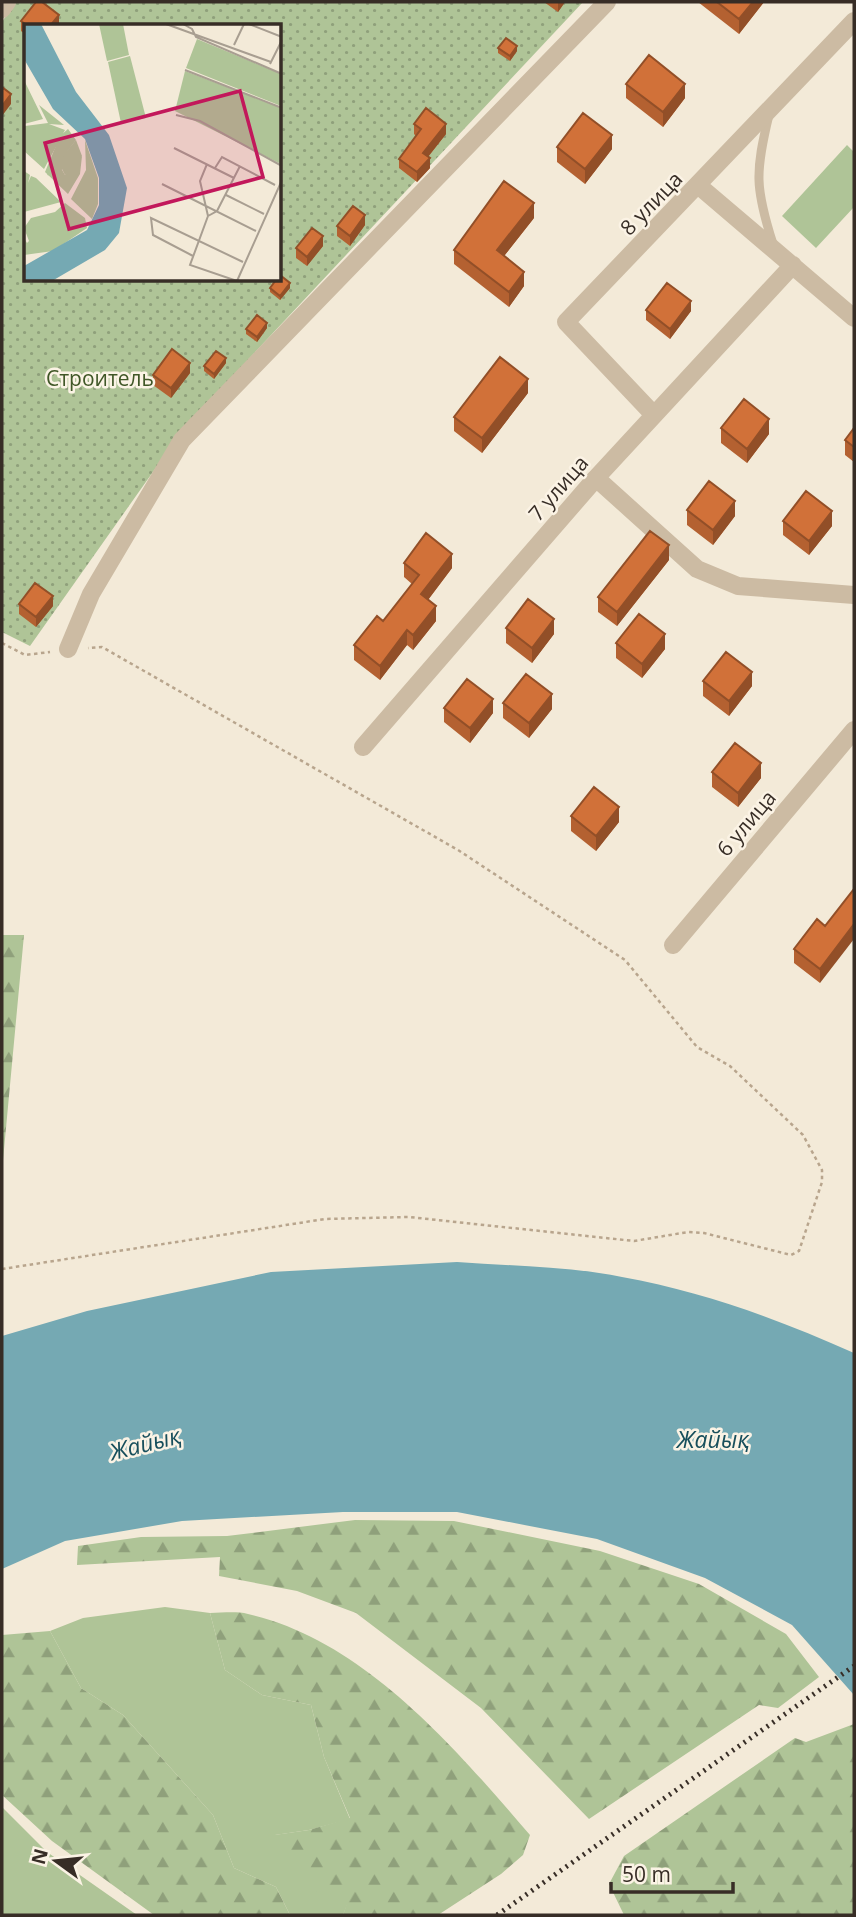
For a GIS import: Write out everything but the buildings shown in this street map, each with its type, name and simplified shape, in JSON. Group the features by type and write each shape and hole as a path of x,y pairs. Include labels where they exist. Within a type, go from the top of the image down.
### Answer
{"street":[{"path":"2,9 8,2"},
{"path":"68,649 92,594 182,440 607,2"},
{"name":"8 улица","path":"654,415 566,321 699,186 854,21"},
{"path":"699,186 854,318"},
{"name":"7 улица","path":"363,747 596,478 793,265"},
{"path":"596,478 696,569 737,586 854,594"},
{"name":"6 улица","path":"673,945 854,730"}],"lane":[{"path":"770,110 758,161 759,201 774,250"}],"path":[{"path":"2,643 25,655 102,647 457,850 625,960 697,1047 730,1066 803,1135 822,1170 822,1182 799,1251 791,1255 704,1233 688,1232 634,1241 397,1217 311,1221 2,1269"}],"green space":[{"name":"Строитель","path":"16,2 583,2 184,428 30,646 2,632 2,22"},
{"path":"847,145 854,152 854,207 816,248 782,216"},
{"path":"2,935 24,935 2,1171"},
{"path":"355,1520 454,1521 600,1551 699,1584 786,1634 819,1677 778,1708 759,1705 589,1819 481,1708 356,1613 297,1591 219,1576 220,1557 77,1565 78,1546 141,1537 227,1536"},
{"path":"165,1607 210,1613 225,1670 262,1695 311,1705 324,1757 350,1819 309,1830 275,1835 349,1900 343,1915 290,1915 276,1887 234,1868 213,1815 123,1715 81,1688 50,1631 83,1618"},
{"path":"210,1613 243,1613 290,1627 331,1647 369,1673 439,1734 530,1835 523,1855 501,1874 438,1915 343,1915 348,1900 308,1889 274,1835 309,1830 350,1818 324,1757 311,1705 262,1695 225,1670"},
{"path":"50,1631 81,1688 123,1715 213,1815 234,1868 276,1887 290,1915 154,1915 52,1841 2,1795 2,1635"},
{"path":"854,1724 854,1915 624,1915 609,1884 624,1856 795,1738 806,1742"},
{"path":"2,1807 47,1852 137,1915 2,1915"}],"water":[{"name":"Жайық","path":"457,1262 602,1273 652,1283 740,1308 854,1353 854,1695 792,1625 705,1578 597,1539 457,1512 343,1512 182,1521 65,1541 2,1569 2,1336 87,1311 271,1272"}],"railway":[{"path":"497,1915 854,1666"}]}
